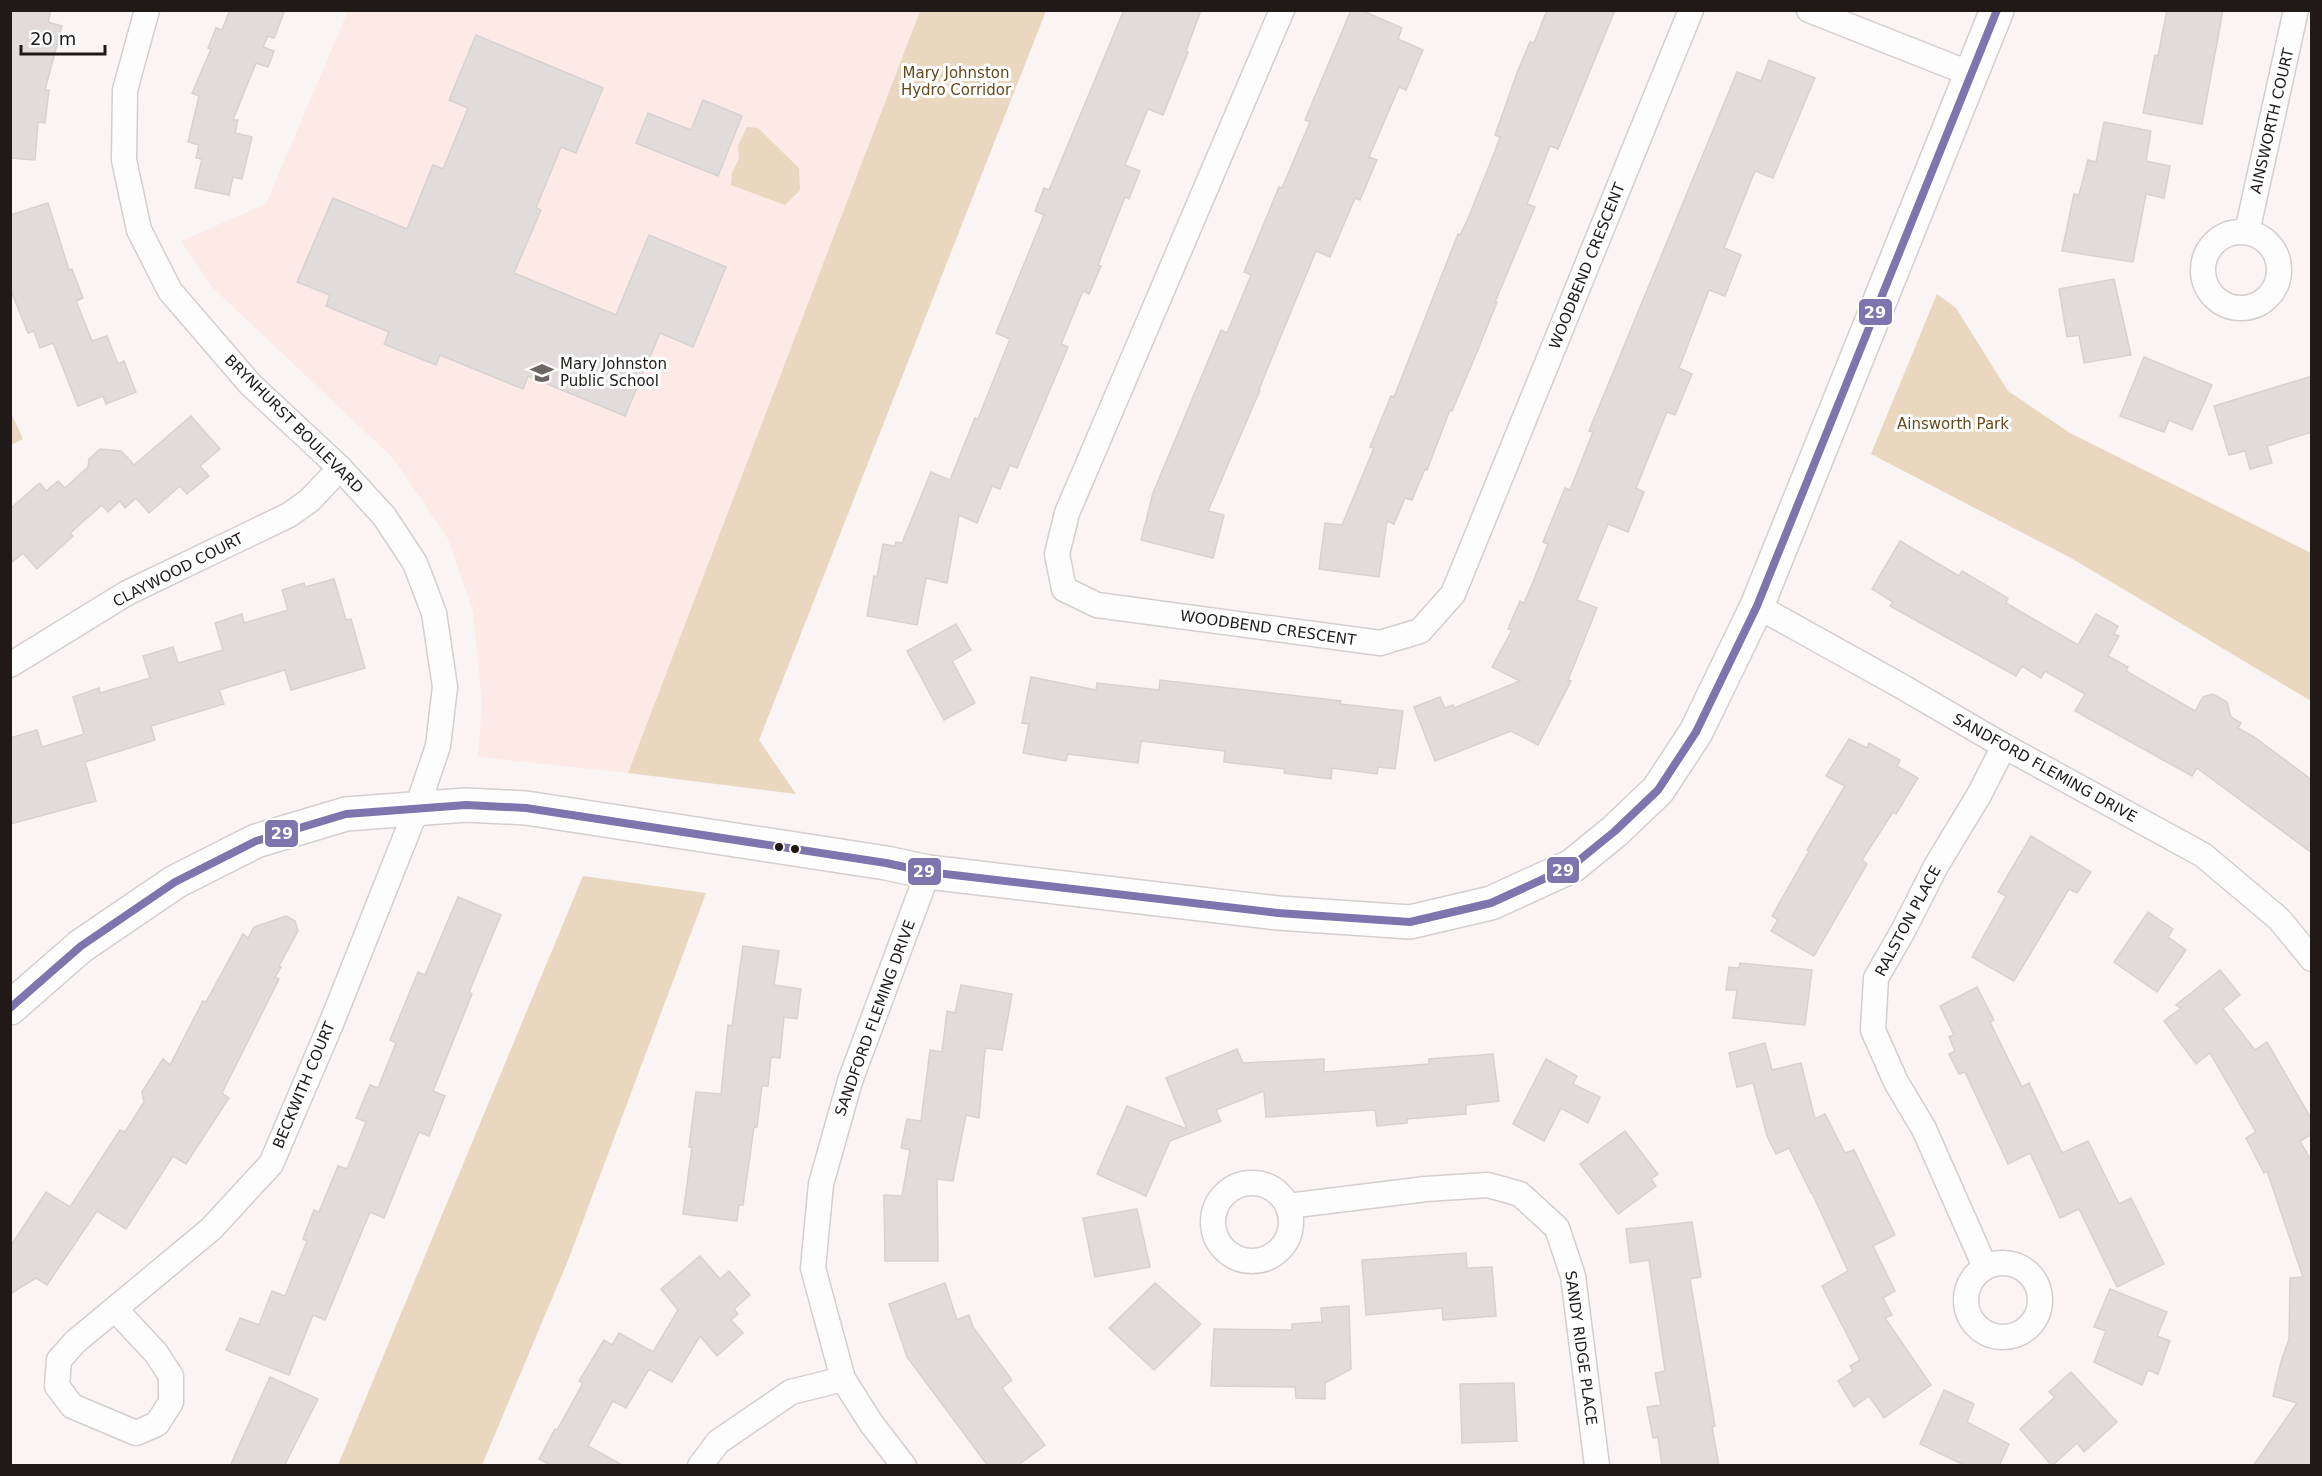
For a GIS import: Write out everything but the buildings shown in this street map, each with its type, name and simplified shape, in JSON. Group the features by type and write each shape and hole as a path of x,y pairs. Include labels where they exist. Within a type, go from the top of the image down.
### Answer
{"street":[{"name":"BRYNHURST BOULEVARD","path":"147,10 125,90 124,160 139,230 170,291 177,300 250,384 340,468 384,516 415,563 434,613 445,687 438,746 417,808"},
{"name":"WOODBEND CRESCENT","path":"1282,10 1067,513 1057,555 1064,589 1097,605 1380,643 1420,631 1453,594 1691,10"},
{"path":"1809,10 1971,74"},
{"path":"10,1008 81,946 166,888 256,841 346,814 466,805 526,808 928,872 1278,913 1410,922 1491,903 1572,866 1615,831 1658,790 1696,732 1757,606 1997,10"},
{"name":"AINSWORTH COURT","path":"2247,232 2296,10"},
{"name":"CLAYWOOD COURT","path":"10,665 127,594 289,515 310,500 340,468"},
{"name":"SANDFORD FLEMING DRIVE","path":"1757,606 2004,746 2203,855 2279,919 2312,959"},
{"name":"RALSTON PLACE","path":"1985,1267 1924,1130 1896,1082 1873,1030 1876,978 2004,746"},
{"name":"BECKWITH COURT","path":"115,1309 156,1353 171,1376 171,1402 157,1424 136,1433 72,1407 57,1386 59,1360 75,1342 211,1229 271,1164 331,1024 417,808"},
{"name":"SANDFORD FLEMING DRIVE","path":"904,1466 871,1423 843,1379 813,1268 821,1184 850,1080 928,872"},
{"name":"SANDY RIDGE PLACE","path":"1288,1206 1426,1189 1488,1185 1520,1194 1557,1228 1573,1276 1597,1466"},
{"path":"700,1466 717,1442 791,1392 843,1379"}],"shaded area":[{"name":"Mary Johnston Public School","path":"348,11 920,11 628,773 478,757 482,701 473,611 448,539 393,458 212,287 181,241 266,204"}],"green space":[{"name":"Mary Johnston Hydro Corridor","path":"920,11 1046,11 759,740 796,794 628,773"},
{"path":"747,127 758,128 799,168 800,190 785,205 731,185 732,173 739,159 738,146"},
{"name":"Ainsworth Park","path":"1937,294 1956,308 2008,391 2070,433 2311,553 2311,701 2071,558 1871,454"},
{"path":"10,411 23,439 11,445 10,445"},
{"path":"583,876 706,893 569,1258 482,1465 338,1465"}],"transit line":[{"name":"29","path":"10,1008 81,946 175,882 256,841 346,814 466,805 526,808 886,863 928,872 1278,913 1410,922 1491,903 1572,866 1615,831 1658,790 1696,732 1757,606 1997,10"}],"place":[{"name":"Mary Johnston Public School","path":"542,373"}]}
